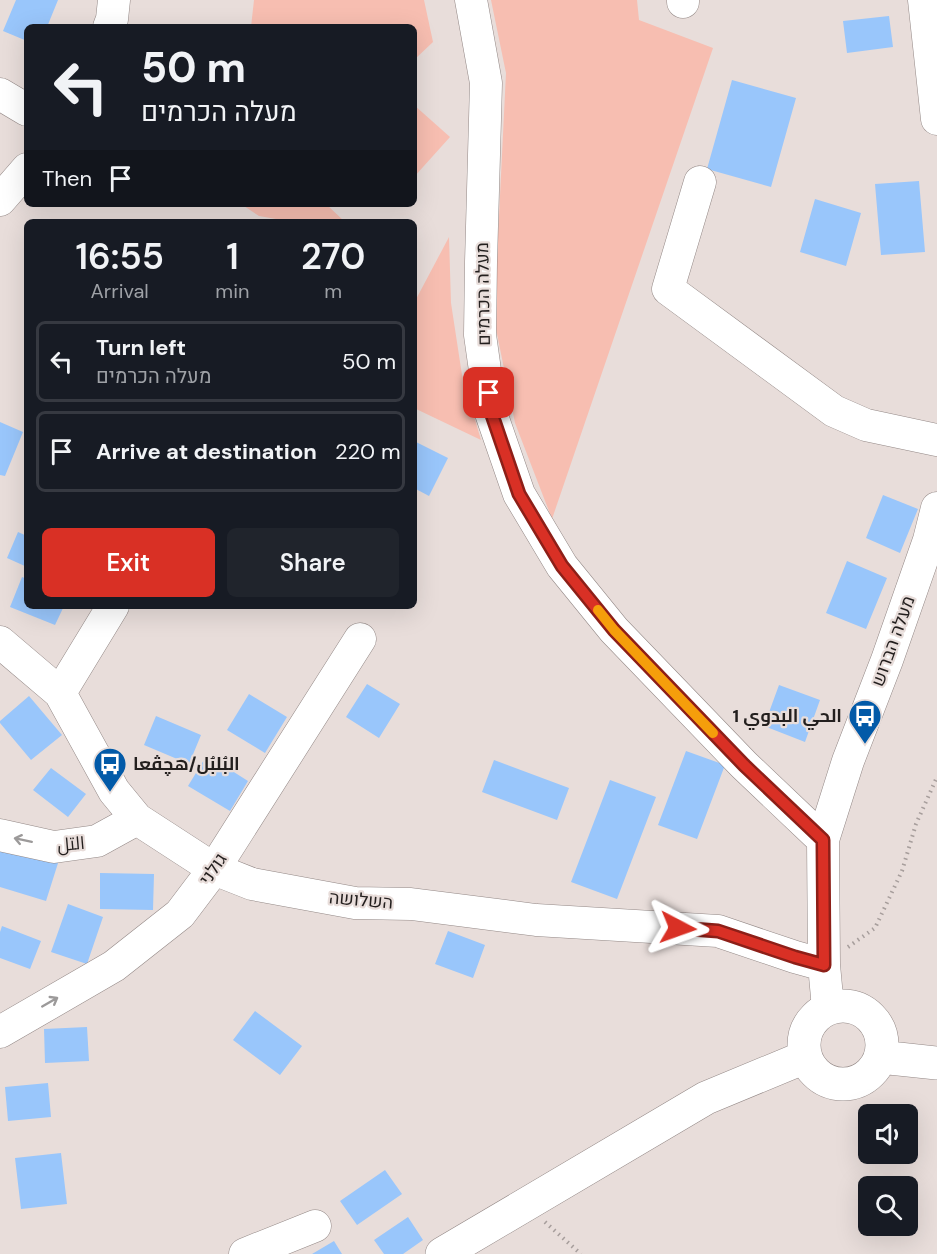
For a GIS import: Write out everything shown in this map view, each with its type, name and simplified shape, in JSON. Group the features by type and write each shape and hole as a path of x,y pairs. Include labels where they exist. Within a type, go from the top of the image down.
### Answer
{"main road":[{"path":"840,1005 864,1012 874,1021 880,1032 882,1044 880,1057 866,1077 855,1082 843,1084 820,1077 805,1057 803,1046 809,1023 828,1008 840,1005"},
{"path":"442,1254 706,1098 805,1057"},
{"path":"880,1057 937,1063"}],"street":[{"path":"110,24 114,0"},
{"name":"מעלה הכרמים","path":"471,0 486,82 480,335 491,412 519,494 562,566 614,630 744,765 823,840"},
{"path":"924,0 937,119"},
{"path":"0,94 24,108"},
{"path":"0,200 24,172"},
{"path":"700,182 668,290 834,411 866,425 937,440"},
{"name":"מעלה הברוש","path":"823,840 848,761 887,660 929,540 937,508"},
{"path":"60,693 111,609"},
{"name":"גולני","path":"0,1032 114,966 180,914 214,869 360,639"},
{"name":"השלושה","path":"0,642 60,693 114,790 137,819 214,869 252,884 355,903 411,904 536,920 718,931 824,965"},
{"name":"التل","path":"0,835 54,847 97,842 137,819"},
{"path":"823,840 824,965 828,1008"},
{"path":"245,1254 315,1226"}],"path":[{"path":"824,965 875,928 902,871 916,824 937,777"},
{"path":"525,1204 581,1254"}],"shaded area":[{"path":"254,0 424,0 433,42 417,57 417,24 251,24"},
{"path":"491,0 637,0 639,20 713,48 552,519 515,423 494,319 506,73"},
{"path":"417,108 450,137 417,174"},
{"path":"246,207 329,207 342,219 276,219 259,216"},
{"path":"449,237 451,303 462,375 481,440 417,409 417,297"}],"building":[{"path":"16,0 58,0 48,24 24,24 24,40 3,31"},
{"path":"889,16 893,47 847,53 843,21"},
{"path":"732,80 796,98 771,187 707,169"},
{"path":"919,181 925,252 881,255 875,184"},
{"path":"815,199 861,213 846,266 800,252"},
{"path":"0,422 23,432 5,476 0,475"},
{"path":"417,442 448,458 429,496 417,490"},
{"path":"883,495 918,509 900,553 866,538"},
{"path":"18,532 24,535 24,566 7,558"},
{"path":"847,561 887,578 866,629 826,613"},
{"path":"22,577 24,578 24,609 63,609 55,625 10,607"},
{"path":"367,684 400,704 379,738 346,717"},
{"path":"779,685 820,700 805,742 764,726"},
{"path":"249,694 287,717 265,753 227,730"},
{"path":"29,696 62,735 31,760 0,723"},
{"path":"156,716 201,735 189,764 144,745"},
{"path":"686,751 725,765 697,839 658,825"},
{"path":"207,755 248,781 230,811 188,786"},
{"path":"494,760 569,788 557,820 482,792"},
{"path":"51,768 86,794 68,817 33,790"},
{"path":"610,780 656,797 617,899 571,882"},
{"path":"0,842 59,860 46,901 0,887"},
{"path":"100,873 154,874 153,910 100,909"},
{"path":"68,904 103,917 87,964 51,952"},
{"path":"2,926 41,941 30,969 0,958"},
{"path":"448,931 485,945 473,978 435,964"},
{"path":"255,1011 302,1046 280,1075 233,1040"},
{"path":"87,1027 89,1061 45,1063 44,1029"},
{"path":"48,1083 51,1117 8,1121 5,1087"},
{"path":"61,1153 67,1204 21,1209 15,1158"},
{"path":"385,1170 402,1194 357,1225 340,1201"},
{"path":"408,1217 423,1240 403,1254 384,1254 374,1240"},
{"path":"334,1241 342,1254 312,1254"}],"slow traffic":[{"path":"598,610 614,630 713,733"}],"place":[{"name":"الحي البدوي 1","path":"865,745"},
{"name":"البُلبُل/هچڤعا","path":"110,793"}],"route":[{"path":"489,393 491,412 519,494 562,566 614,630 744,765 823,840 824,965 718,931 678,928"}]}
